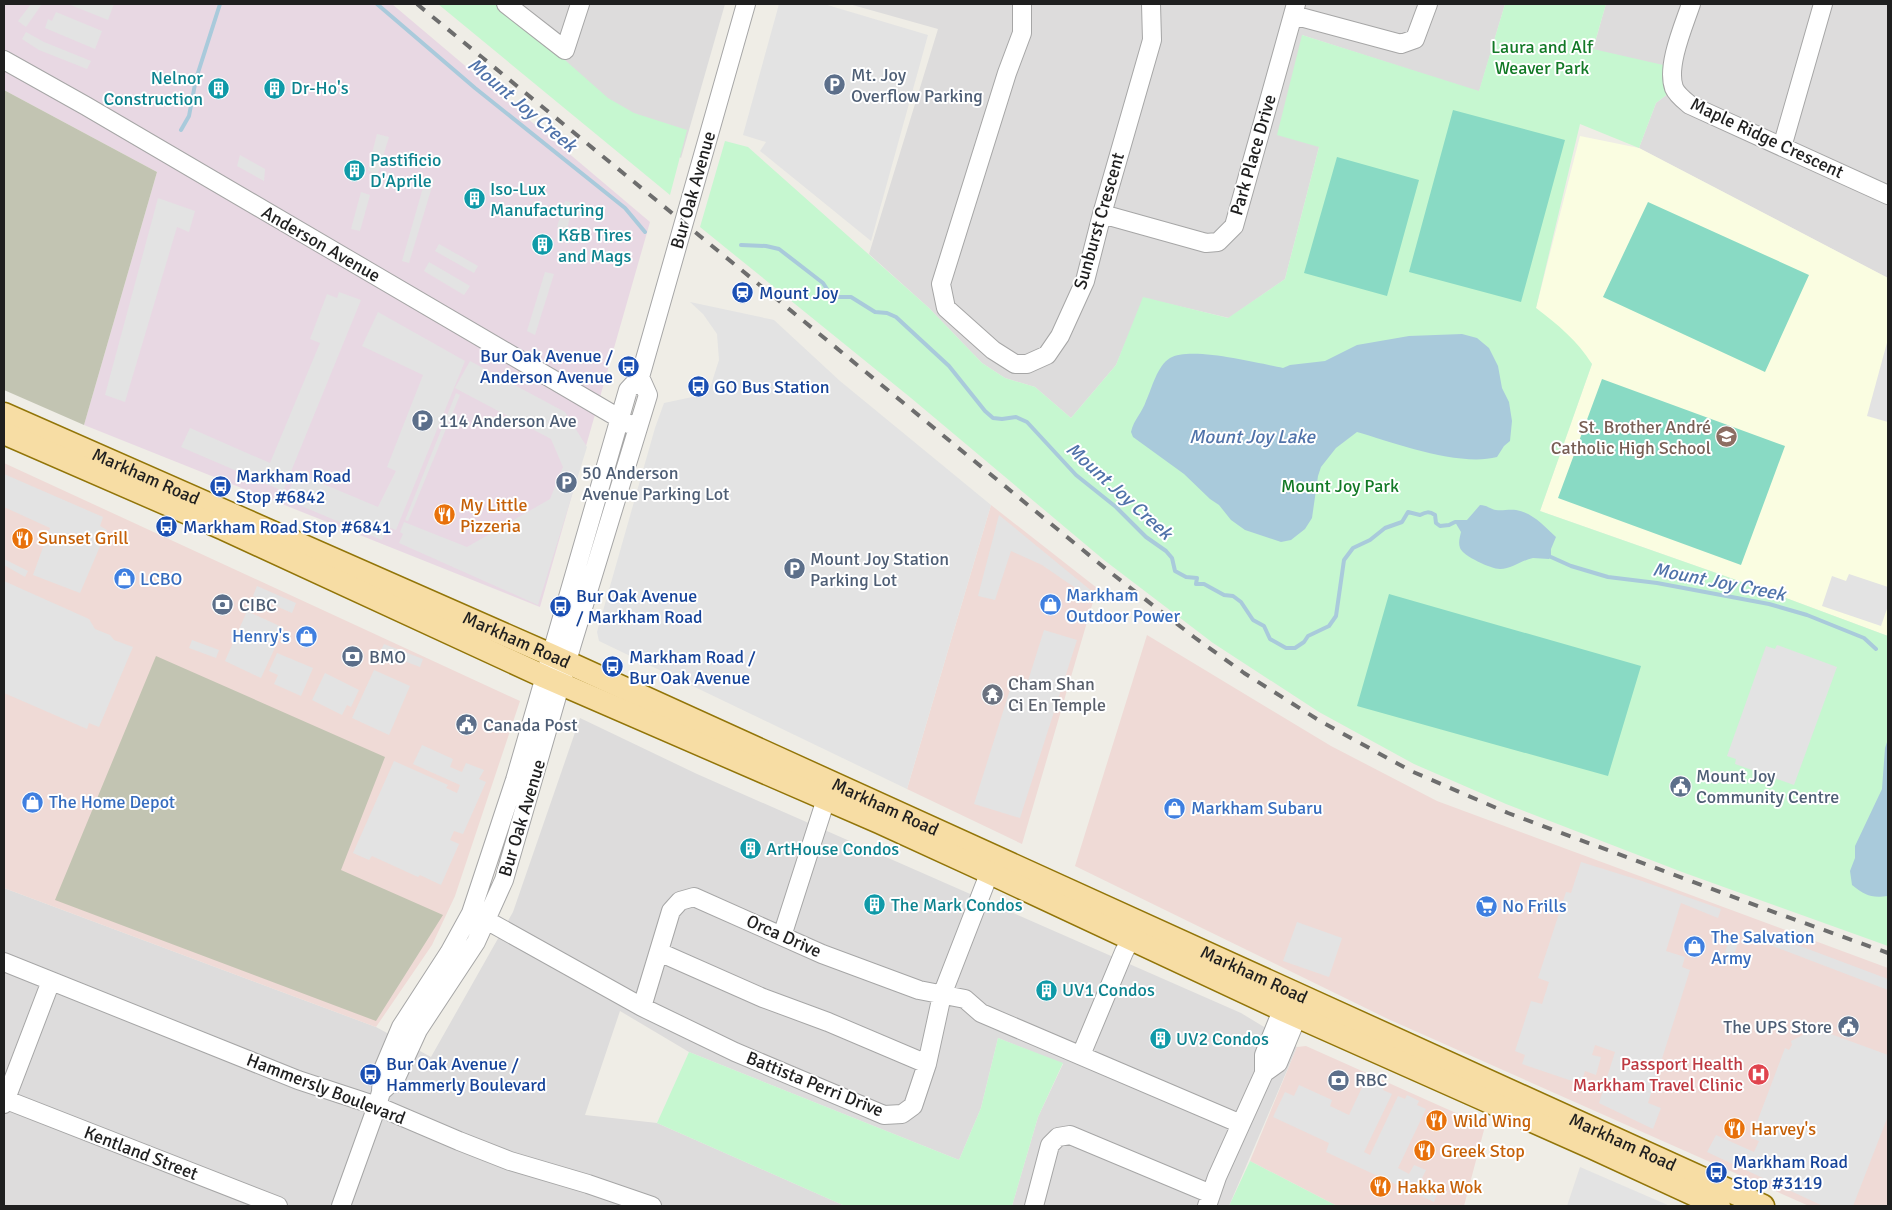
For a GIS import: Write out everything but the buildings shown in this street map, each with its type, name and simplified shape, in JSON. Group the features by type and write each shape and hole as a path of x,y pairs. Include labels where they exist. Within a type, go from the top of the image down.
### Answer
{"main road":[{"name":"Markham Road","path":"4,414 556,670 826,799 992,864 1131,939 1294,1004 1763,1206"},
{"name":"Markham Road","path":"4,433 556,670 992,864 1294,1004 1591,1147 1719,1206"}],"street":[{"path":"506,4 565,50 580,4"},
{"name":"Bur Oak Avenue","path":"379,1099 396,1078 418,1030 476,942 504,880 619,418 628,390 640,376 746,4"},
{"name":"Sunburst Crescent","path":"1022,4 1022,33 1007,73 941,284 946,308 993,350 1015,364 1027,364 1047,355 1060,336 1085,281 1102,214 1152,40 1151,4"},
{"path":"1294,9 1401,44 1415,39 1428,4"},
{"name":"Maple Ridge Crescent","path":"1690,4 1672,67 1674,89 1690,105 1888,195"},
{"path":"1782,147 1823,4"},
{"name":"Park Place Drive","path":"1102,214 1206,243 1218,242 1234,226 1294,9"},
{"name":"Anderson Avenue","path":"4,60 638,429"},
{"name":"Bur Oak Avenue","path":"341,1206 379,1099 382,1072 401,1026 472,914 638,429 648,395 640,376"},
{"path":"782,936 826,799"},
{"name":"Battista Perri Drive","path":"486,920 642,1007 735,1052 884,1115 902,1114 913,1106 927,1064 942,995 992,864"},
{"name":"Orca Drive","path":"659,952 671,911 680,901 694,897 822,954 919,990 965,1000 981,1012 1241,1124"},
{"path":"1081,1055 1131,939"},
{"path":"642,1007 659,952 763,998 828,1022 927,1064"},
{"name":"Hammersly Boulevard","path":"4,962 298,1080 379,1099 459,1141 510,1160 652,1206"},
{"path":"4,1101 51,981"},
{"path":"1034,1206 1050,1145 1058,1137 1070,1135 1209,1200 1264,1073 1264,1055 1294,1004"},
{"name":"Kentland Street","path":"4,1101 278,1206"}],"shaded area":[{"path":"4,4 392,4 650,222 540,607 84,425 157,172 4,90"},
{"path":"31,4 42,4 26,27 18,21"},
{"path":"68,4 114,4 108,20"},
{"path":"477,4 725,4 681,158 505,26"},
{"name":"Mt. Joy Overflow Parking","path":"779,4 824,4 928,35 871,241 760,151 766,142 743,135"},
{"path":"849,4 1505,4 1479,92 1302,35 1319,147 1285,279 1229,318 1144,298 1116,365 1071,418 1035,387 1005,378 982,363 929,308 869,254 938,29"},
{"path":"1606,4 1888,4 1888,278 1639,148 1656,103 1674,89 1593,49"},
{"path":"56,12 102,31 95,49 45,28 48,19 52,21"},
{"path":"26,32 44,42 91,61 87,69 39,50 22,39"},
{"path":"4,90 157,172 84,425 4,390"},
{"path":"377,134 389,137 377,176 368,170"},
{"name":"St. Brother André Catholic High School","path":"1580,136 1639,148 1888,278 1888,636 1759,588 1540,511 1592,364 1536,308"},
{"path":"240,155 265,169 264,181 237,166"},
{"path":"426,177 434,180 409,263 402,261"},
{"path":"361,192 370,195 360,231 351,229"},
{"path":"158,198 195,211 189,232 177,227 125,402 105,395"},
{"path":"565,201 573,203 567,230 557,227"},
{"path":"439,244 478,266 474,273 435,251"},
{"path":"429,262 470,286 464,295 424,271"},
{"path":"545,272 554,274 535,335 527,331"},
{"path":"339,292 361,300 283,491 181,447 190,428 270,463 320,343 310,339 327,294 337,298"},
{"name":"Mount Joy Station Parking Lot","path":"690,302 774,320 840,381 991,505 907,789 599,641 597,632 655,428 664,403 697,396 710,388 719,360 717,334 703,314"},
{"name":"114 Anderson Ave","path":"378,312 465,361 396,530 388,527 382,540 285,499 297,473 378,507 396,471 387,467 423,375 362,346"},
{"path":"1888,339 1888,422 1867,416"},
{"name":"50 Anderson Avenue Parking Lot","path":"470,361 565,412 587,447 538,605 399,543 403,534 400,532 404,522 467,547 550,499 563,467 551,439 455,388"},
{"path":"456,393 460,395 408,521 405,520"},
{"path":"4,463 520,701 455,896 432,945 376,1027 4,888"},
{"path":"4,474 103,517 100,526 107,530 80,593 33,575 50,528 4,507"},
{"path":"991,505 1097,588 1022,844 907,789"},
{"path":"999,515 1094,593 1090,598 1042,565 1011,551 995,600 978,596"},
{"path":"4,559 28,571 25,577 4,565"},
{"path":"1849,574 1888,587 1888,606 1881,626 1822,606 1832,576 1846,581"},
{"path":"4,581 89,619 95,629 110,635 114,640 133,647 99,727 89,723 87,729 4,693"},
{"path":"257,586 296,603 292,613 253,596"},
{"path":"247,611 284,628 261,678 225,661"},
{"path":"1044,630 1077,640 1020,818 974,804 1013,680 1027,684"},
{"path":"1147,635 1331,746 1437,801 1888,968 1888,1206 1809,1206 1388,1019 1075,866"},
{"path":"192,640 219,650 216,658 189,648"},
{"path":"384,644 423,659 420,667 380,652"},
{"path":"1777,645 1837,667 1794,785 1735,764 1736,759 1727,756 1766,646 1775,649"},
{"path":"277,653 313,668 301,696 274,684 278,675 269,671"},
{"path":"156,656 385,757 341,870 443,915 376,1021 55,900"},
{"path":"374,670 410,686 389,735 352,718"},
{"path":"325,673 359,690 351,707 347,705 342,715 312,700"},
{"path":"580,718 697,774 1241,1013 1297,1047 1229,1206 1012,1206 1038,1117 1063,1064 998,1038 981,1108 959,1160 689,1052 620,1011 585,1115 657,1123 845,1206 4,1206 4,888 376,1027 431,1057 513,912"},
{"path":"422,745 453,759 450,767 462,772 466,763 484,770 479,779 486,782 463,834 454,831 450,840 459,844 441,885 420,875 418,877 372,856 369,860 353,853 394,761 448,785 446,788 457,793 460,785 413,764"},
{"path":"1581,862 1721,909 1718,918 1681,903 1666,951 1685,957 1682,967 1690,970 1648,1103 1661,1108 1653,1129 1599,1103 1615,1052 1595,1045 1592,1055 1601,1057 1596,1075 1585,1071 1581,1084 1522,1064 1525,1055 1515,1051 1531,1001 1542,1004 1549,982 1538,978 1566,892 1571,893"},
{"path":"1297,922 1342,938 1329,977 1283,961"},
{"path":"1773,936 1888,979 1888,990 1770,945"},
{"path":"1730,938 1739,940 1733,958 1724,955"},
{"path":"1817,1029 1888,1055 1888,1116 1853,1206 1823,1206 1707,1152 1716,1135 1754,1152 1759,1141 1751,1138 1785,1048 1789,1050 1792,1045 1791,1041 1811,1031 1814,1036"},
{"path":"1306,1046 1485,1126 1464,1206 1337,1206 1250,1161 1297,1047"},
{"path":"1365,1081 1373,1085 1375,1081 1385,1085 1383,1090 1392,1094 1364,1152 1370,1155 1398,1096 1405,1099 1407,1095 1419,1101 1417,1105 1426,1109 1398,1168 1409,1174 1414,1165 1426,1170 1421,1180 1439,1189 1434,1202 1326,1152 1329,1143 1273,1117 1285,1092 1294,1096 1299,1085 1332,1100 1330,1106 1349,1115"},
{"path":"1580,1167 1670,1206 1567,1206"}],"green space":[{"path":"438,4 496,4 548,45 608,98 634,113 687,130 670,195"},
{"name":"Mount Joy Park","path":"1505,4 1606,4 1593,49 1672,67 1674,89 1656,103 1639,148 1580,124 1536,308 1573,340 1592,364 1540,511 1759,588 1888,636 1888,946 1682,872 1506,804 1414,764 1319,712 1213,643 1104,560 911,398 700,227 725,141 748,147 929,308 982,363 1005,378 1035,387 1071,418 1116,365 1143,297 1228,318 1285,279 1319,147 1277,135 1302,35 1479,91"},
{"path":"1453,110 1565,140 1521,302 1409,272"},
{"path":"1337,157 1419,180 1387,296 1304,273"},
{"path":"1648,202 1809,275 1765,372 1603,297"},
{"path":"1602,379 1785,446 1741,565 1558,498"},
{"path":"1389,594 1641,666 1608,776 1357,706"},
{"path":"998,1038 1063,1063 1038,1117 1012,1206 845,1206 657,1123 689,1052 959,1160 981,1108"},
{"path":"1250,1161 1337,1206 1229,1206"}],"water":[{"name":"Mount Joy Lake","path":"1462,334 1477,338 1489,348 1498,366 1502,388 1509,402 1512,421 1510,441 1504,446 1497,457 1464,459 1446,456 1357,432 1336,448 1321,467 1312,518 1305,529 1291,540 1281,542 1245,530 1231,520 1219,505 1184,474 1133,437 1131,432 1162,366 1170,358 1180,355 1193,354 1241,359 1283,368 1290,365 1325,361 1357,345 1409,336"},
{"path":"1480,505 1496,510 1522,512 1538,520 1556,537 1551,549 1551,557 1549,559 1533,558 1509,568 1500,569 1466,555 1460,548 1461,532 1455,520 1467,520"},
{"path":"1888,739 1888,896 1877,897 1865,894 1852,885 1850,871 1855,858 1855,846 1882,789 1885,748"}],"waterway":[{"name":"Mount Joy Creek","path":"181,130 189,116 196,79 220,4"},
{"name":"Mount Joy Creek","path":"377,4 475,88 625,208 645,232"},
{"name":"Mount Joy Creek","path":"741,245 766,246 779,249 823,283 829,292 836,297 851,297 875,312 887,313 896,317 949,366 985,411 993,418 1016,417 1027,422 1076,475 1116,507 1146,537 1166,551 1172,558 1175,571 1186,577 1197,578 1196,584 1204,584 1224,595 1233,596 1241,602 1253,620 1264,626 1270,639 1286,648 1295,648 1304,642 1308,636 1329,626 1336,616 1344,560 1353,548 1370,540 1385,528 1402,522 1408,512 1420,515 1431,513 1435,515 1436,523 1440,526 1455,522"},
{"name":"Mount Joy Creek","path":"1551,557 1571,566 1608,577 1657,583 1769,604 1807,615 1864,638 1876,649"}],"railway":[{"path":"417,4 1106,569 1244,673 1320,721 1411,771 1508,813 1888,953"}],"place":[{"name":"Mt. Joy Overflow Parking","path":"835,85"},
{"name":"Nelnor Construction","path":"219,88"},
{"name":"Dr-Ho's","path":"275,88"},
{"name":"Pastificio D'Aprile","path":"354,170"},
{"name":"Iso-Lux Manufacturing","path":"474,199"},
{"name":"K&B Tires and Mags","path":"542,245"},
{"name":"Mount Joy","path":"743,293"},
{"name":"Bur Oak Avenue / Anderson Avenue","path":"629,366"},
{"name":"GO Bus Station","path":"698,387"},
{"name":"114 Anderson Ave","path":"423,421"},
{"name":"St. Brother André Catholic High School","path":"1727,437"},
{"name":"50 Anderson Avenue Parking Lot","path":"566,483"},
{"name":"Markham Road Stop #6842","path":"220,486"},
{"name":"My Little Pizzeria","path":"444,515"},
{"name":"Markham Road Stop #6841","path":"167,527"},
{"name":"Sunset Grill","path":"22,538"},
{"name":"Mount Joy Station Parking Lot","path":"794,569"},
{"name":"LCBO","path":"124,579"},
{"name":"CIBC","path":"223,605"},
{"name":"Markham Outdoor Power","path":"1050,605"},
{"name":"Bur Oak Avenue / Markham Road","path":"560,606"},
{"name":"Henry's","path":"306,636"},
{"name":"BMO","path":"353,657"},
{"name":"Markham Road / Bur Oak Avenue","path":"613,667"},
{"name":"Cham Shan Ci En Temple","path":"992,694"},
{"name":"Canada Post","path":"467,725"},
{"name":"Mount Joy Community Centre","path":"1680,786"},
{"name":"The Home Depot","path":"33,802"},
{"name":"Markham Subaru","path":"1175,808"},
{"name":"ArtHouse Condos","path":"750,849"},
{"name":"The Mark Condos","path":"875,905"},
{"name":"No Frills","path":"1486,906"},
{"name":"The Salvation Army","path":"1695,947"},
{"name":"UV1 Condos","path":"1046,990"},
{"name":"The UPS Store","path":"1848,1027"},
{"name":"UV2 Condos","path":"1160,1039"},
{"name":"Bur Oak Avenue / Hammerly Boulevard","path":"370,1074"},
{"name":"Passport Health Markham Travel Clinic","path":"1759,1074"},
{"name":"RBC","path":"1339,1080"},
{"name":"Wild Wing","path":"1437,1121"},
{"name":"Harvey's","path":"1735,1129"},
{"name":"Greek Stop","path":"1425,1151"},
{"name":"Markham Road Stop #3119","path":"1717,1172"},
{"name":"Hakka Wok","path":"1381,1187"}],"park label":[{"name":"Laura and Alf Weaver Park","path":"1542,57"}]}
